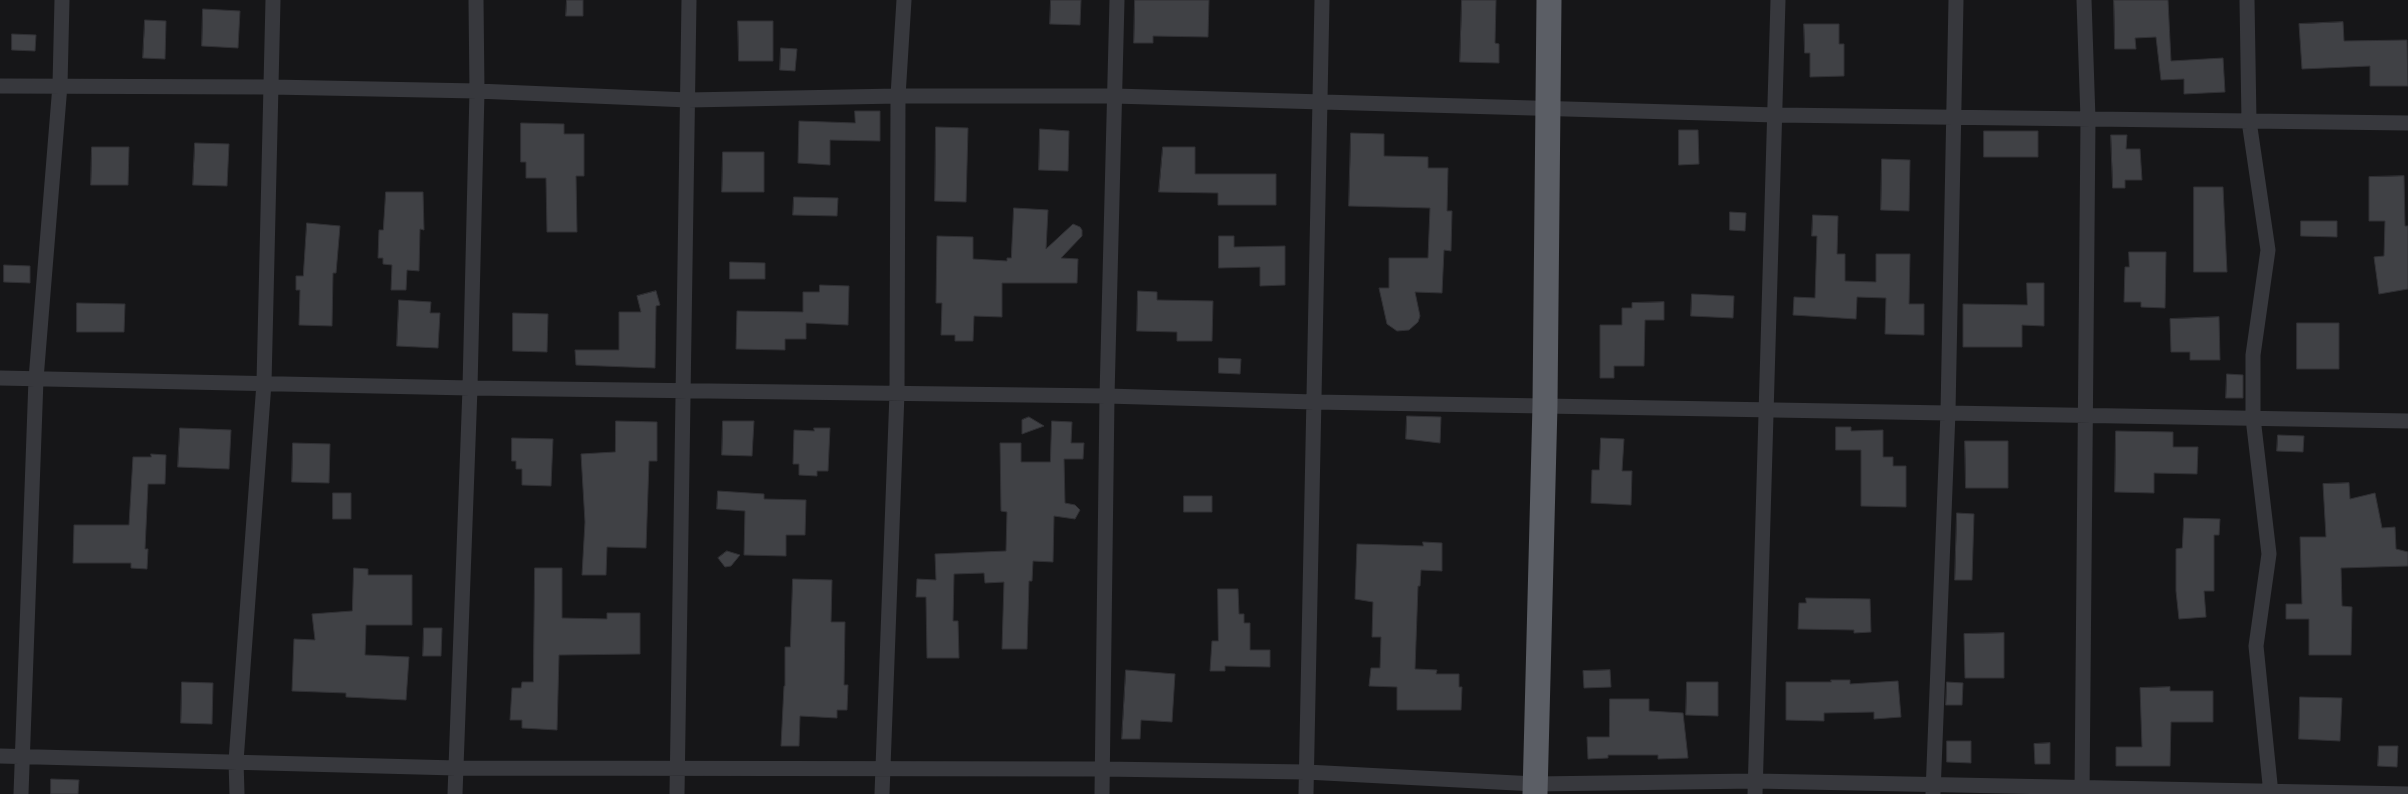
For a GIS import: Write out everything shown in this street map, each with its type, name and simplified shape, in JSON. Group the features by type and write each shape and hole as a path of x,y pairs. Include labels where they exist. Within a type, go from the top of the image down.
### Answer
{"highway":[{"path":"1535,789 1545,406 1549,0"}],"street":[{"path":"21,794 36,379 60,85 62,0"},
{"path":"237,794 236,761 264,384 273,0"},
{"path":"455,794 470,388 477,91 476,0"},
{"path":"677,794 689,0"},
{"path":"882,794 881,767 897,393 898,96 904,0"},
{"path":"1102,794 1107,396 1117,0"},
{"path":"1306,794 1322,0"},
{"path":"1755,788 1778,0"},
{"path":"1933,789 1948,412 1956,0"},
{"path":"2082,791 2088,119 2084,0"},
{"path":"2246,0 2249,121 2268,250 2253,355 2253,418 2270,554 2256,646 2271,792"},
{"path":"0,86 271,87 477,91 688,100 898,96 1114,96 1320,101 1547,110 1776,115 2408,123"},
{"path":"0,378 470,388 1107,396 1314,402 2408,420"},
{"path":"0,756 456,768 881,767 1306,772 1535,789 1933,789 2408,794"}],"building":[{"path":"567,0 583,0 583,16 566,16"},
{"path":"1051,0 1081,0 1080,25 1050,24"},
{"path":"1135,0 1209,0 1208,37 1153,36 1153,43 1134,43"},
{"path":"1462,0 1496,0 1495,43 1499,44 1499,63 1460,62"},
{"path":"2114,0 2168,0 2171,61 2223,58 2225,92 2184,94 2184,79 2161,80 2156,37 2135,38 2136,49 2115,49"},
{"path":"203,9 240,11 238,48 202,46"},
{"path":"145,20 166,21 165,59 143,58"},
{"path":"738,21 773,21 773,61 739,61"},
{"path":"2343,22 2344,41 2407,40 2408,86 2370,86 2370,66 2302,69 2299,24"},
{"path":"1804,24 1839,24 1839,44 1844,44 1844,76 1810,77 1810,53 1805,53"},
{"path":"12,34 36,35 35,51 12,50"},
{"path":"781,48 797,49 795,71 780,70"},
{"path":"855,111 880,111 880,141 830,140 830,165 798,163 799,121 855,123"},
{"path":"521,123 564,124 564,134 584,134 584,176 576,176 577,232 547,232 546,178 526,178 526,162 521,162"},
{"path":"936,127 968,128 966,202 935,201"},
{"path":"1040,129 1069,131 1068,171 1039,170"},
{"path":"1679,130 1698,130 1699,164 1679,165"},
{"path":"1984,131 2038,131 2038,157 1984,157"},
{"path":"1351,133 1384,134 1384,156 1428,157 1428,168 1448,168 1447,211 1452,211 1451,251 1444,250 1442,293 1415,292 1420,316 1418,322 1409,330 1397,331 1387,324 1379,288 1389,288 1389,258 1428,258 1430,208 1349,206"},
{"path":"2111,135 2127,135 2126,149 2140,149 2142,180 2125,180 2125,188 2113,188"},
{"path":"195,143 229,144 227,186 193,185"},
{"path":"92,147 129,147 128,185 91,185"},
{"path":"1163,147 1195,147 1195,174 1276,174 1276,205 1218,205 1218,193 1159,192"},
{"path":"723,152 764,152 764,192 722,192"},
{"path":"1882,159 1910,160 1909,211 1881,210"},
{"path":"2404,176 2405,226 2408,226 2408,289 2379,294 2374,257 2384,256 2385,221 2369,221 2369,177"},
{"path":"2194,187 2223,187 2227,272 2194,272"},
{"path":"386,192 423,192 424,230 420,229 419,271 407,270 406,290 391,290 392,265 383,264 383,258 378,258 379,230 383,230"},
{"path":"794,197 838,198 837,216 793,215"},
{"path":"1014,208 1048,210 1046,249 1073,224 1080,227 1082,236 1061,258 1078,259 1077,283 1002,283 1002,317 974,316 973,341 955,341 955,335 941,335 942,303 936,303 937,236 973,237 973,259 1007,261 1007,258 1011,258"},
{"path":"1730,212 1746,213 1745,231 1730,230"},
{"path":"1813,215 1838,216 1837,254 1845,254 1845,281 1876,282 1876,254 1910,254 1909,304 1924,304 1924,335 1885,334 1886,298 1857,297 1856,319 1793,315 1794,297 1815,298 1817,236 1812,236"},
{"path":"2301,221 2337,221 2337,237 2301,236"},
{"path":"307,223 340,226 336,273 333,273 332,326 299,325 300,290 296,290 296,276 303,276"},
{"path":"1219,236 1234,236 1234,247 1285,246 1285,285 1260,286 1260,267 1219,268"},
{"path":"2129,252 2166,252 2165,308 2141,307 2141,302 2124,302 2125,267 2129,267"},
{"path":"730,262 765,263 765,279 730,279"},
{"path":"4,265 30,266 30,283 4,282"},
{"path":"2027,283 2044,283 2044,326 2022,325 2022,347 1963,347 1963,304 2027,305"},
{"path":"820,285 849,286 848,325 806,323 806,339 785,339 785,350 736,349 737,311 803,312 803,292 819,292"},
{"path":"656,291 660,305 656,306 655,368 576,365 575,350 619,350 619,312 641,312 637,296"},
{"path":"1138,291 1157,292 1157,300 1213,301 1212,341 1177,341 1177,332 1137,331"},
{"path":"1692,294 1734,296 1733,318 1691,316"},
{"path":"399,300 431,302 430,313 440,313 438,348 397,346"},
{"path":"1664,302 1664,320 1645,320 1644,366 1614,366 1614,378 1600,378 1600,325 1622,325 1622,308 1632,308 1632,303"},
{"path":"77,303 125,304 124,332 77,332"},
{"path":"513,313 548,314 547,352 513,351"},
{"path":"2219,317 2220,360 2190,360 2190,352 2171,352 2170,319"},
{"path":"2297,323 2339,323 2339,369 2297,369"},
{"path":"1219,358 1241,359 1240,374 1219,373"},
{"path":"2227,374 2243,375 2243,398 2226,398"},
{"path":"1407,416 1441,417 1440,443 1406,439"},
{"path":"1029,417 1044,426 1022,434 1022,420"},
{"path":"616,421 657,422 657,461 649,461 646,548 607,547 606,575 582,575 585,522 581,454 615,452"},
{"path":"723,421 754,421 752,456 722,455"},
{"path":"1052,421 1072,422 1071,443 1084,443 1083,459 1064,459 1065,503 1075,505 1080,510 1075,519 1054,516 1053,562 1033,561 1032,581 1029,581 1027,649 1002,649 1004,582 985,583 984,573 954,574 953,621 958,621 959,658 927,658 926,597 916,597 917,579 936,580 935,554 1006,551 1007,512 1001,511 1000,443 1021,443 1021,462 1050,462"},
{"path":"1836,427 1851,427 1851,431 1883,430 1883,457 1893,457 1893,466 1906,466 1906,507 1861,506 1861,450 1836,450"},
{"path":"180,428 231,430 229,469 178,467"},
{"path":"814,428 830,428 828,471 817,471 817,476 799,475 799,464 793,464 794,430 814,431"},
{"path":"2116,431 2173,432 2173,447 2198,447 2197,474 2154,473 2154,493 2115,492"},
{"path":"2278,435 2304,436 2303,452 2277,451"},
{"path":"512,438 553,439 551,486 522,485 522,469 516,469 516,461 512,461"},
{"path":"1601,438 1624,439 1622,471 1632,471 1631,505 1591,503 1592,470 1599,470"},
{"path":"1965,441 2008,441 2008,488 1966,488"},
{"path":"293,443 330,444 329,483 292,482"},
{"path":"151,454 166,455 165,484 148,484 145,549 148,549 147,569 131,568 131,563 73,563 74,525 129,525 133,457 151,457"},
{"path":"2349,483 2350,499 2375,493 2382,528 2395,527 2396,549 2408,552 2408,566 2341,568 2342,606 2352,607 2351,655 2309,655 2309,619 2286,619 2286,604 2302,604 2300,537 2326,537 2323,484"},
{"path":"718,491 764,494 764,499 806,500 805,535 786,535 786,556 744,555 745,511 717,509"},
{"path":"333,493 351,493 351,519 333,519"},
{"path":"1184,496 1212,496 1212,512 1184,512"},
{"path":"1957,513 1974,514 1972,580 1955,580"},
{"path":"2184,518 2220,519 2219,535 2214,535 2214,591 2204,591 2206,617 2179,619 2176,591 2176,549 2182,548"},
{"path":"1423,542 1442,543 1442,571 1421,570 1420,586 1418,586 1415,669 1437,670 1436,674 1459,674 1459,687 1462,687 1461,710 1397,710 1397,687 1369,686 1371,668 1380,668 1381,637 1372,637 1373,602 1355,599 1357,544 1423,546"},
{"path":"727,551 740,555 731,566 725,567 718,558"},
{"path":"354,568 368,569 368,575 412,575 412,625 366,625 365,655 409,657 406,700 346,697 346,693 292,691 294,639 315,640 312,614 352,611"},
{"path":"535,568 562,568 562,618 607,619 607,613 640,613 640,654 559,655 557,730 522,728 522,720 510,720 512,688 521,688 522,682 533,682"},
{"path":"793,579 832,580 831,622 845,622 844,685 848,685 847,710 837,710 837,718 800,716 799,746 781,746 785,686 785,647 790,647"},
{"path":"1218,589 1238,589 1239,614 1244,614 1244,623 1250,623 1250,650 1270,650 1270,667 1225,666 1225,671 1210,671 1212,641 1218,641"},
{"path":"1806,598 1870,599 1871,632 1854,633 1854,630 1798,629 1799,603 1806,603"},
{"path":"424,628 442,628 441,656 423,656"},
{"path":"2004,633 2004,678 1965,678 1964,634"},
{"path":"1126,670 1175,674 1172,722 1141,720 1140,739 1122,739"},
{"path":"1610,670 1611,687 1584,688 1583,671"},
{"path":"1831,680 1850,680 1850,684 1898,681 1901,717 1874,719 1874,712 1824,713 1824,721 1786,720 1786,682 1831,682"},
{"path":"182,682 213,683 212,724 181,723"},
{"path":"1687,682 1718,682 1718,716 1686,715"},
{"path":"1947,682 1963,683 1962,705 1946,705"},
{"path":"2170,687 2170,691 2213,691 2213,722 2171,722 2170,766 2116,766 2116,747 2142,747 2140,688"},
{"path":"2300,697 2342,698 2340,741 2299,739"},
{"path":"1610,699 1649,699 1649,711 1683,713 1688,758 1658,759 1658,755 1608,755 1608,758 1588,759 1587,737 1609,737"},
{"path":"1947,741 1971,741 1971,763 1947,762"},
{"path":"2050,743 2050,764 2035,764 2034,744"},
{"path":"2379,746 2398,746 2397,767 2378,766"},
{"path":"51,779 79,780 78,794 51,794"}]}
